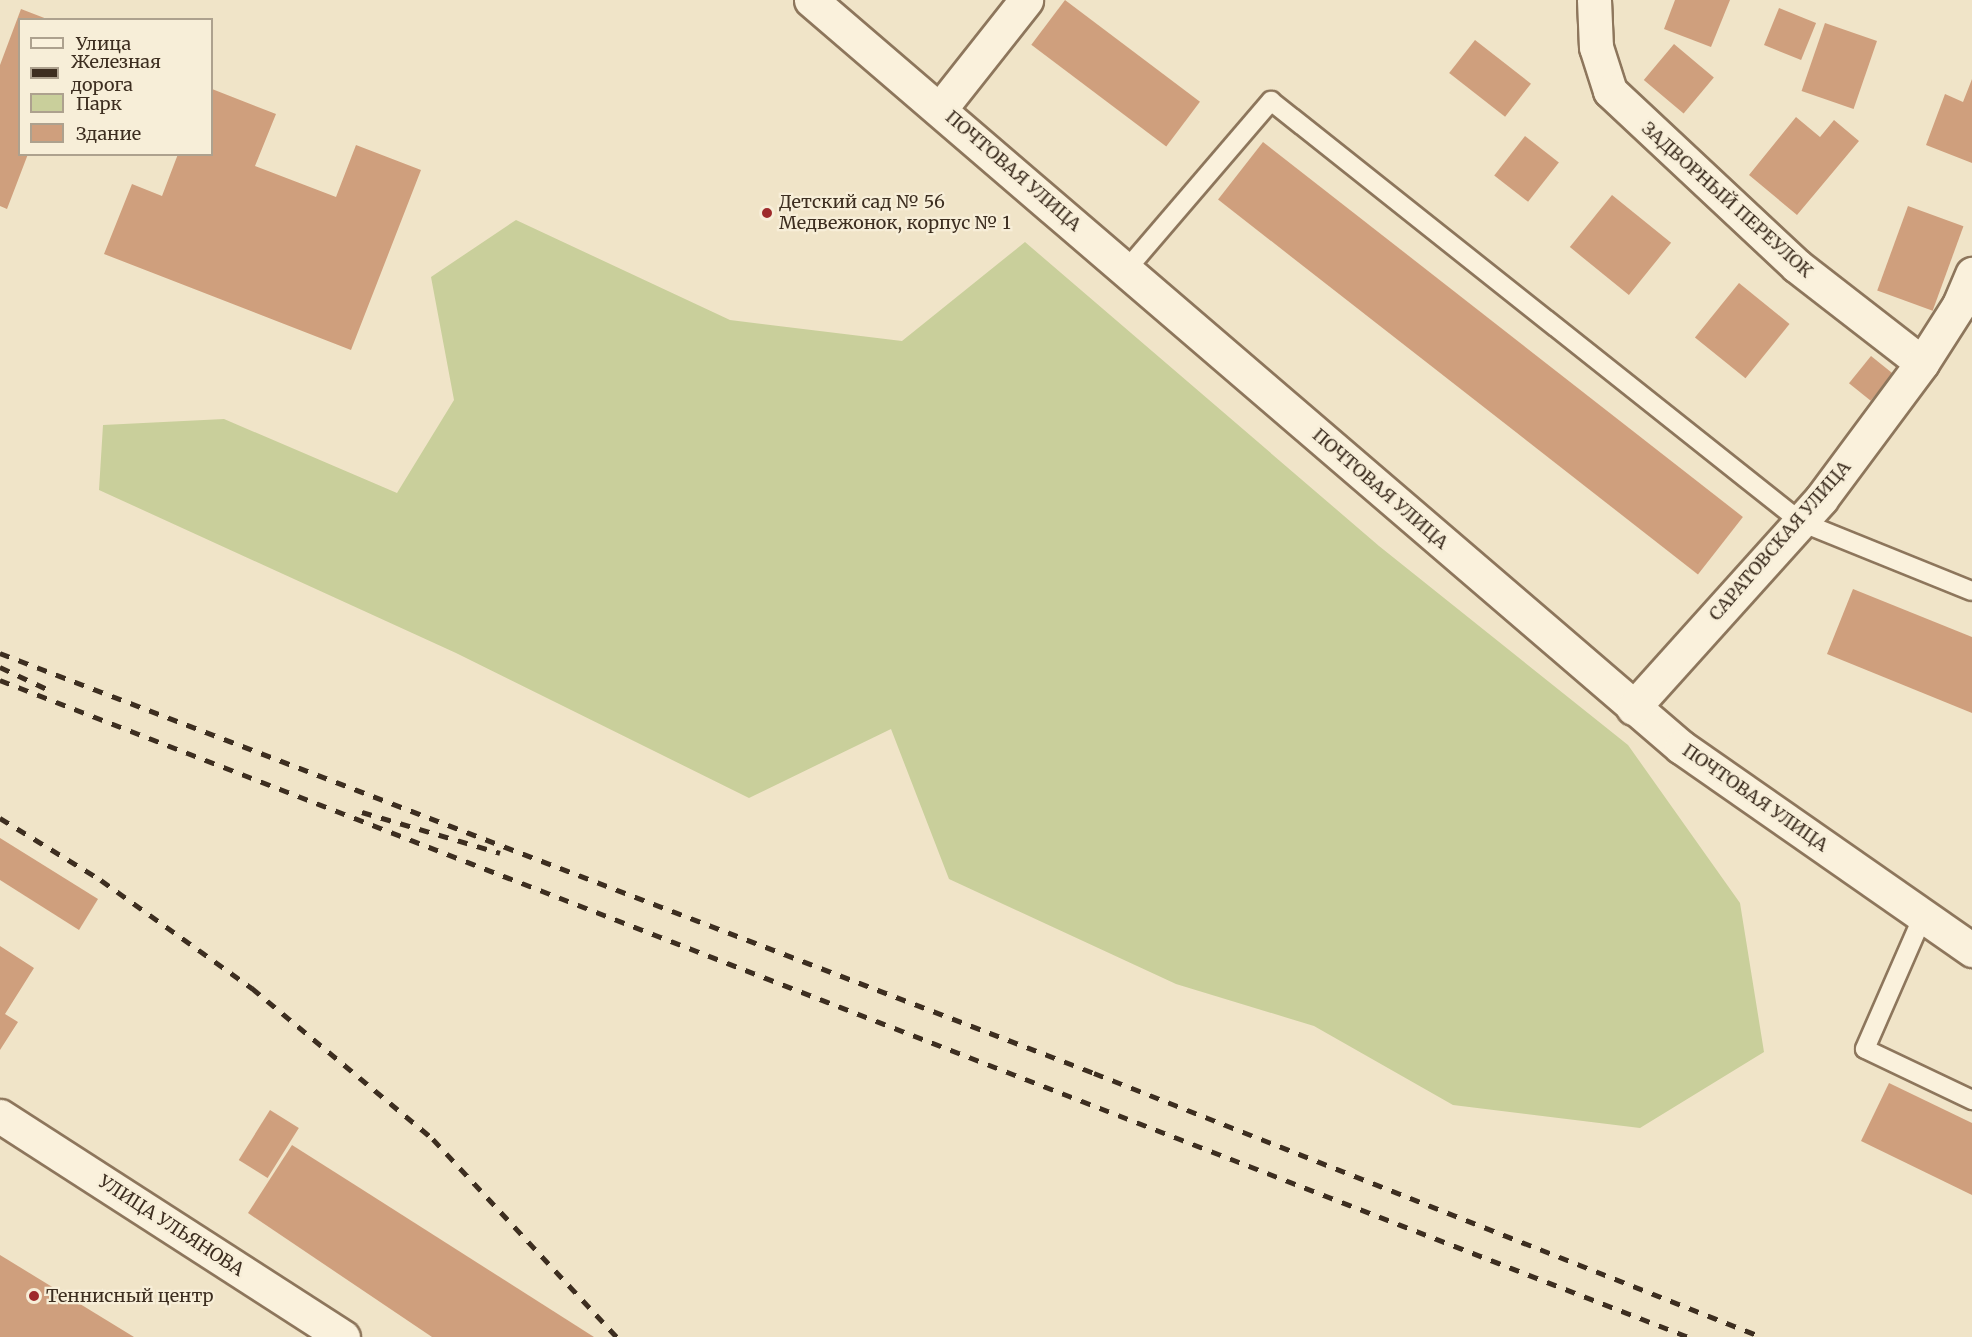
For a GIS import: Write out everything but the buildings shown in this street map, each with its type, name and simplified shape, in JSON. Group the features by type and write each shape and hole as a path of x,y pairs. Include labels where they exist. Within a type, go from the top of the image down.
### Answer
{"street":[{"name":"ПОЧТОВАЯ УЛИЦА","path":"811,0 1633,708 1690,754 1972,950"},
{"path":"940,109 1026,0"},
{"name":"ЗАДВОРНЫЙ ПЕРЕУЛОК","path":"1594,0 1596,46 1610,92 1797,266 1922,363"},
{"name":"САРАТОВСКАЯ УЛИЦА","path":"1633,708 1801,522 1922,363 1959,305 1972,274"},
{"name":"УЛИЦА УЛЬЯНОВА","path":"0,1116 343,1337"}],"lane":[{"path":"1126,270 1271,101 1801,522 1972,591"},
{"path":"1923,916 1865,1049 1972,1100"}],"green space":[{"path":"516,220 730,320 902,341 1025,242 1379,546 1628,745 1740,903 1764,1052 1640,1128 1453,1105 1314,1026 1176,984 949,879 891,729 749,798 456,653 99,490 103,425 224,419 397,493 454,400 431,277"}],"railway":[{"path":"0,653 1094,1073 1762,1337"},
{"path":"0,667 49,690"},
{"path":"0,680 1689,1337"},
{"path":"362,812 500,853"},
{"path":"0,818 101,880 252,988 433,1139 617,1337"}],"place":[{"name":"Детский сад № 56 Медвежонок, корпус № 1","path":"767,213"},
{"name":"Теннисный центр","path":"34,1296"}]}
